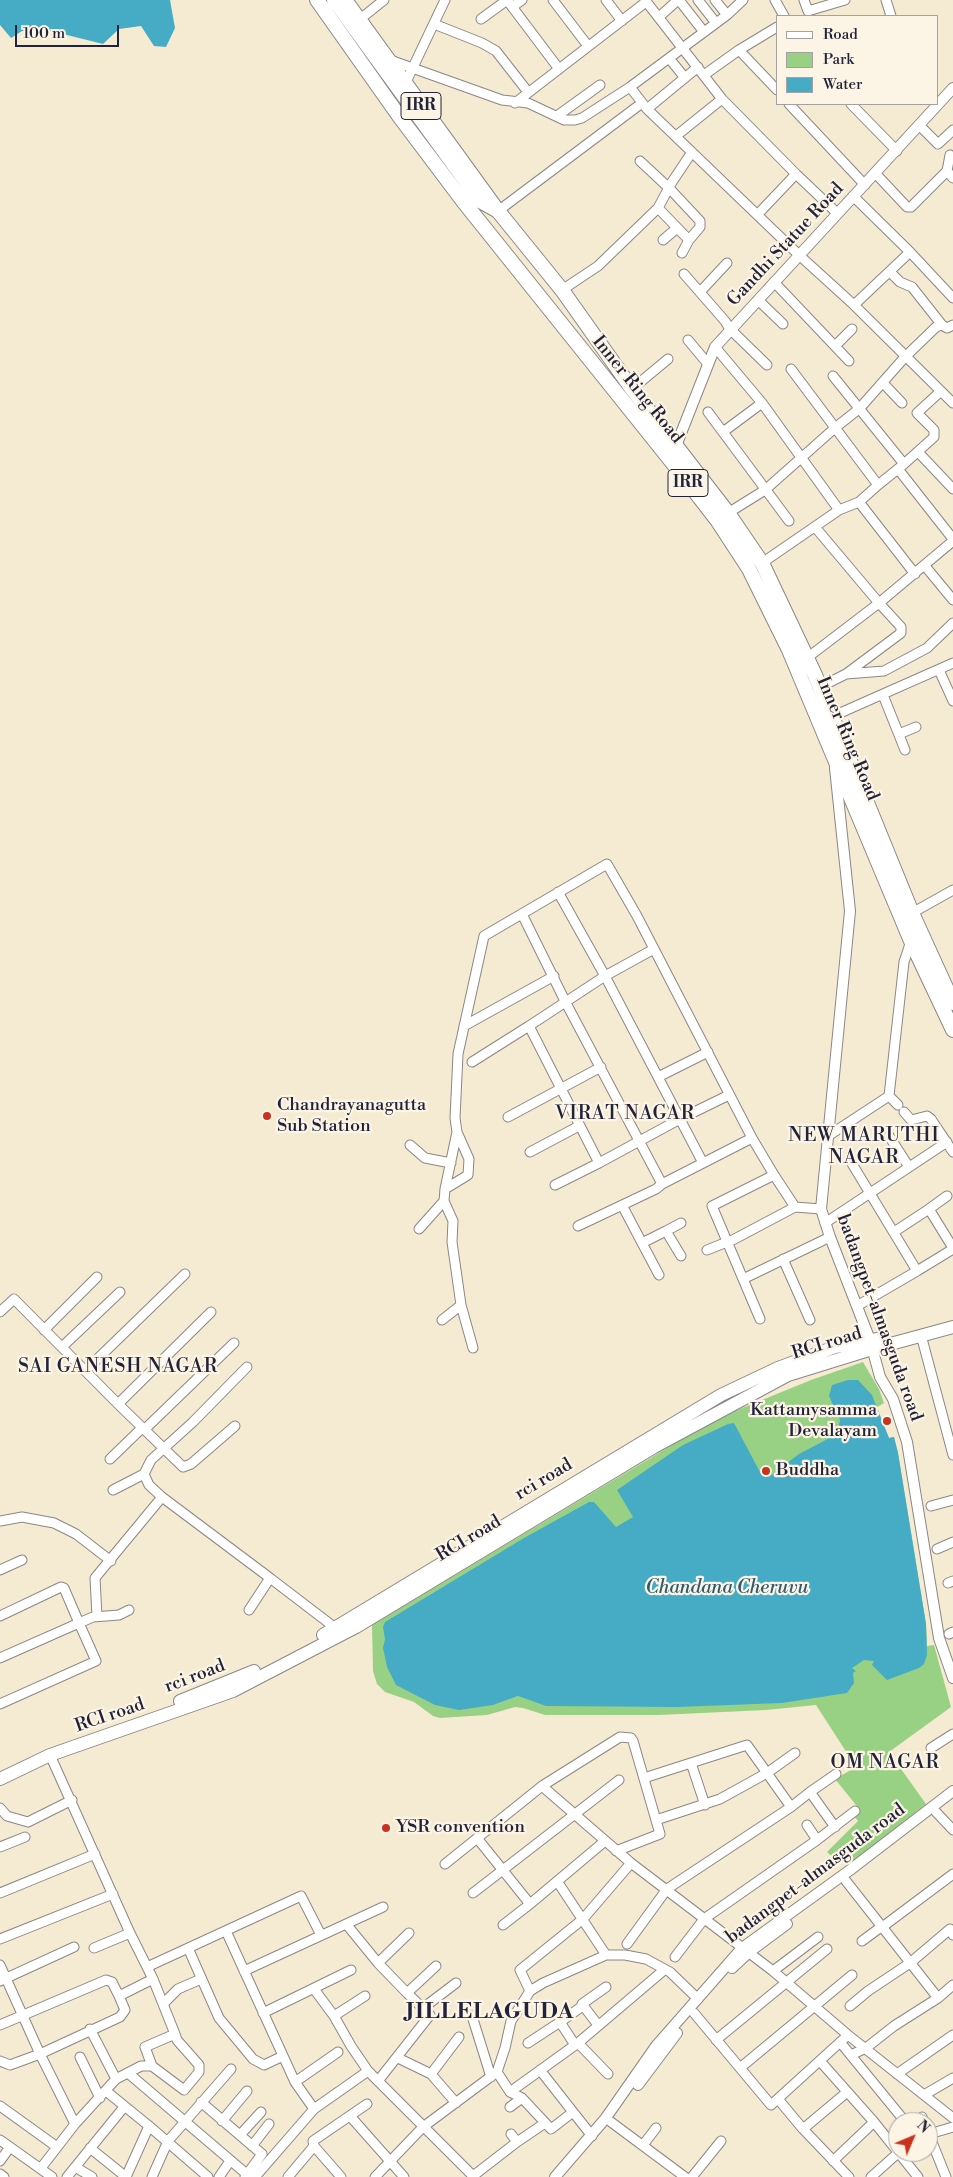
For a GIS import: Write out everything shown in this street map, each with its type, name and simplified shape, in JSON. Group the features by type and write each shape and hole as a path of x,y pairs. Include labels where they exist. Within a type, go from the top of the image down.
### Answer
{"main road":[{"name":"Inner Ring Road","path":"317,0 399,116 463,201 717,520 749,568 790,650 911,941 953,1030"},
{"path":"334,0 480,201 498,211"},
{"name":"Inner Ring Road","path":"345,0 498,211 562,290 632,389 728,512 762,563 807,658 912,913 953,1003"},
{"name":"rci road","path":"871,1345 953,1320"},
{"name":"RCI road","path":"0,1779 50,1755 233,1691 340,1631 383,1612 654,1446 788,1375 871,1345 953,1327"},
{"name":"rci road","path":"0,1769 48,1748 211,1690 276,1662 340,1631"}],"street":[{"path":"359,20 384,0"},
{"path":"406,82 445,0"},
{"path":"481,19 509,3 522,0"},
{"path":"553,0 588,46"},
{"path":"606,0 622,21"},
{"path":"659,18 679,0 704,32"},
{"path":"698,0 716,23"},
{"path":"715,0 727,15"},
{"path":"390,60 502,100 528,103 564,120 575,120 597,109 630,87 683,49 743,0"},
{"path":"775,0 783,15"},
{"path":"804,0 808,11 845,0"},
{"path":"886,0 891,15"},
{"path":"515,102 622,21 645,1 722,99 837,213"},
{"path":"509,3 559,69"},
{"path":"434,24 482,43 496,51 528,92"},
{"path":"704,75 739,50 776,28"},
{"path":"739,50 776,89"},
{"path":"669,58 685,78"},
{"path":"498,211 698,67"},
{"path":"556,116 600,85"},
{"path":"630,87 644,106 798,254 854,305 953,403"},
{"name":"Gandhi Statue Road","path":"676,446 715,347 798,254 876,174 953,88"},
{"path":"587,94 597,109"},
{"path":"676,136 722,99"},
{"path":"790,105 865,185"},
{"path":"852,105 897,150"},
{"path":"876,174 907,207 911,208 950,174 951,154 920,126"},
{"path":"938,144 953,130"},
{"path":"562,290 598,266 658,208 670,189 672,182 692,152"},
{"path":"640,161 700,221 700,227 689,240 682,253"},
{"path":"758,214 796,174"},
{"path":"853,196 953,298"},
{"path":"658,208 689,240"},
{"path":"663,240 677,228"},
{"path":"854,305 910,252"},
{"path":"700,292 727,263"},
{"path":"890,272 900,282 912,287 942,325 948,328 953,325"},
{"path":"684,274 730,329 767,365"},
{"path":"774,282 849,361"},
{"path":"758,300 783,324"},
{"path":"728,512 765,490 859,409 905,357 936,327 942,325"},
{"path":"835,346 852,329"},
{"path":"688,340 708,364"},
{"path":"715,347 762,403 839,510"},
{"path":"632,389 668,359"},
{"path":"791,369 878,485"},
{"path":"807,658 925,566 953,540 833,376"},
{"path":"883,383 902,403"},
{"path":"762,563 839,510 859,502 918,452 935,434 917,413 941,391"},
{"path":"723,432 762,403"},
{"path":"708,412 789,521"},
{"path":"918,452 953,489"},
{"path":"859,502 915,574"},
{"path":"815,527 901,627 901,633 846,674 820,688"},
{"path":"925,566 953,600"},
{"path":"846,674 884,671 927,648 953,623"},
{"path":"831,717 953,663"},
{"path":"940,670 953,701"},
{"path":"883,694 905,750"},
{"path":"899,734 916,727"},
{"name":"badangpet-almasguda road","path":"833,757 850,911 821,1209 871,1345 880,1377 893,1399 907,1442 940,1638 953,1678"},
{"path":"445,1190 468,1175 469,1159 457,1132 455,1118 458,1054 484,936 607,864 654,949 752,1138 795,1207"},
{"path":"912,913 953,890"},
{"path":"558,892 605,976 703,1163"},
{"path":"522,914 566,1003 662,1184"},
{"path":"825,1223 909,1167 951,1147 931,1119 927,1116 912,1120 889,1096 904,962 911,941"},
{"path":"472,1062 605,976 654,949"},
{"path":"464,1026 554,976"},
{"path":"529,1026 560,1090 599,1163"},
{"path":"658,1076 708,1052"},
{"path":"508,1117 601,1067"},
{"path":"555,1185 639,1142 680,1118 729,1095"},
{"path":"828,1136 889,1096"},
{"path":"530,1152 579,1126"},
{"path":"457,1132 444,1201 452,1221 452,1242 461,1305 473,1348"},
{"path":"889,1136 909,1167"},
{"path":"578,1226 752,1138"},
{"path":"410,1145 425,1158 451,1163"},
{"path":"851,1162 917,1271"},
{"path":"760,1319 712,1206 774,1175"},
{"path":"894,1232 930,1209 946,1196"},
{"path":"418,1229 444,1201"},
{"path":"622,1205 660,1275"},
{"path":"707,1250 727,1242 795,1207 821,1209"},
{"path":"857,1306 953,1249 930,1209"},
{"path":"642,1243 681,1223"},
{"path":"666,1231 681,1256"},
{"path":"743,1280 830,1237"},
{"path":"783,1259 810,1320"},
{"path":"85,1371 185,1274"},
{"path":"44,1330 97,1278"},
{"path":"62,1347 120,1292"},
{"path":"0,1312 14,1299 183,1467 188,1467 235,1426"},
{"path":"442,1320 461,1305"},
{"path":"118,1404 211,1312"},
{"path":"922,1335 953,1455"},
{"path":"110,1459 234,1343"},
{"path":"113,1490 144,1474 151,1460 164,1450 247,1367"},
{"path":"144,1474 149,1485 162,1498 340,1631"},
{"path":"97,1616 96,1578 162,1498"},
{"path":"931,1506 953,1500"},
{"path":"0,1520 22,1517 41,1519 54,1523 76,1534 111,1561"},
{"path":"937,1549 953,1542"},
{"path":"0,1570 22,1560"},
{"path":"249,1610 270,1578"},
{"path":"0,1614 61,1587 64,1588 96,1661 2,1703 0,1692"},
{"path":"0,1658 97,1616 119,1616 129,1610"},
{"path":"931,1748 953,1734"},
{"path":"445,1864 542,1786 595,1751 620,1736 625,1736 633,1741 660,1834 616,1851"},
{"path":"644,1778 747,1745 790,1807"},
{"path":"656,1820 705,1805 740,1789 795,1753"},
{"path":"50,1755 72,1800 130,1933 153,1979 175,2034 183,2047 199,2064 198,2072 184,2090 152,2066 145,2047 175,2034"},
{"path":"691,1763 705,1805"},
{"path":"627,1944 667,1889 836,1774"},
{"path":"473,1893 619,1780"},
{"path":"542,1786 616,1851 773,1971 848,2035 953,2118"},
{"name":"badangpet-almasguda road","path":"555,2177 592,2136 656,2046 745,1951 953,1791"},
{"path":"810,1792 835,1827"},
{"name":"badangpet-almasguda road","path":"564,2177 611,2122 661,2052 745,1951 846,1881 953,1798"},
{"path":"0,1808 7,1816 28,1822 72,1800"},
{"path":"675,1957 704,1919 855,1811"},
{"path":"936,1812 953,1830"},
{"path":"807,1825 817,1840"},
{"path":"0,1847 25,1837"},
{"path":"477,1838 530,1904"},
{"path":"503,1925 605,1842"},
{"path":"0,1893 95,1854"},
{"path":"530,1991 520,1970 583,1919 631,1863"},
{"path":"862,1941 953,1874"},
{"path":"557,1881 606,1955"},
{"path":"846,1881 881,1928 938,1998"},
{"path":"0,1939 113,1894"},
{"path":"147,1967 301,1896 321,1935"},
{"path":"244,1971 383,1907"},
{"path":"347,1925 378,1963 430,2015 378,2081"},
{"path":"850,2006 868,1991 910,1963 950,1929 953,1935"},
{"path":"226,1931 295,2082 314,2109"},
{"path":"94,1948 130,1933"},
{"path":"378,1963 409,1933"},
{"path":"773,1971 818,1937"},
{"path":"3,1980 74,1947"},
{"path":"188,1948 219,2018 253,2059 264,2065 283,2056"},
{"path":"716,2040 827,1949"},
{"path":"375,2177 423,2127 494,2074 505,2048 510,2021 530,1991 560,1974 606,1955 625,1955 646,1959 664,1970 698,1999"},
{"path":"0,1965 3,1980 74,2124"},
{"path":"407,1993 436,1966"},
{"path":"263,2013 351,1970"},
{"path":"510,2092 577,2044 664,1970"},
{"path":"740,2068 852,1976"},
{"path":"119,1996 153,1979"},
{"path":"0,2025 106,1980 112,1982 125,2010 124,2014 40,2054 10,2065 0,2060"},
{"path":"163,2004 178,1990 201,1980"},
{"path":"423,2008 456,1983"},
{"path":"852,2055 866,2048 894,2026 938,1998 953,1986"},
{"path":"528,2043 584,2005 582,2004 606,1987"},
{"path":"314,1989 334,2016 368,2071 473,2176 545,2123"},
{"path":"334,2016 365,1996"},
{"path":"584,2005 598,2026"},
{"path":"694,2013 771,2105 848,2035"},
{"path":"472,2016 494,2074 510,2092 522,2098 551,2129 573,2112"},
{"path":"560,2022 577,2044 608,2074"},
{"path":"90,2029 116,2079"},
{"path":"897,2074 953,2035"},
{"path":"431,2074 459,2037"},
{"path":"840,2042 897,2112"},
{"path":"295,2082 338,2052"},
{"path":"80,2057 103,2094 124,2107 168,2141 208,2177"},
{"path":"398,2058 431,2074 456,2103"},
{"path":"820,2061 888,2140"},
{"path":"41,2168 74,2124 116,2079 142,2066 152,2066"},
{"path":"152,2177 168,2141 200,2102 231,2069"},
{"path":"540,2070 592,2136"},
{"path":"249,2176 314,2109 368,2071"},
{"path":"128,2073 185,2120 230,2162 249,2176"},
{"path":"924,2095 953,2078"},
{"path":"222,2121 247,2091"},
{"path":"804,2129 846,2093"},
{"path":"510,2107 522,2098"},
{"path":"778,2099 849,2177"},
{"path":"200,2102 262,2154 249,2176"},
{"path":"341,2177 314,2146 313,2141 367,2104"},
{"path":"0,2106 57,2147"},
{"path":"67,2177 124,2107"},
{"path":"240,2135 261,2112"},
{"path":"350,2116 404,2177"},
{"path":"611,2122 685,2177"},
{"path":"833,2160 874,2122"},
{"path":"252,2146 269,2124"},
{"path":"90,2148 126,2177 148,2126"},
{"path":"938,2131 953,2127"},
{"path":"643,2145 656,2128"},
{"path":"511,2134 517,2142"},
{"path":"0,2140 52,2177"},
{"path":"692,2177 722,2141"},
{"path":"288,2177 314,2146"},
{"path":"0,2161 10,2147"},
{"path":"938,2157 946,2177"},
{"path":"219,2177 230,2162"},
{"path":"871,2177 888,2162"},
{"path":"906,2162 918,2177"},
{"path":"75,2167 92,2177"},
{"path":"0,2174 4,2177"}],"green space":[{"name":"Chandana Cheruvu","path":"863,1362 879,1389 884,1403 876,1408 889,1438 894,1437 926,1624 927,1646 934,1645 951,1707 889,1752 926,1804 849,1865 841,1857 837,1861 827,1852 858,1821 854,1816 860,1810 835,1779 856,1767 816,1705 766,1710 659,1715 545,1715 515,1707 487,1715 440,1718 433,1716 414,1702 385,1692 377,1684 373,1671 372,1625 692,1433 735,1411 811,1380"}],"water":[{"path":"0,0 170,0 175,28 166,47 154,46 141,26 119,29 103,44 51,31 22,31 11,38 0,25"},
{"name":"Chandana Cheruvu","path":"848,1380 858,1380 872,1395 889,1438 894,1437 898,1453 926,1624 927,1655 924,1664 919,1668 887,1680 872,1665 874,1661 864,1660 852,1668 856,1671 853,1673 854,1683 847,1693 782,1703 677,1707 546,1706 518,1696 493,1705 459,1710 435,1705 396,1685 387,1667 383,1648 385,1639 383,1627 385,1622 524,1538 589,1502 594,1502 616,1527 633,1517 617,1490 683,1445 728,1424 734,1423 761,1474 769,1477 799,1454 837,1434 840,1420 829,1396 832,1385"}],"place":[{"name":"Chandrayanagutta Sub Station","path":"267,1116"},
{"name":"Kattamysamma Devalayam","path":"887,1421"},
{"name":"Buddha","path":"766,1471"},
{"name":"YSR convention","path":"386,1828"}],"district":[{"name":"VIRAT NAGAR","path":"625,1114"},
{"name":"NEW MARUTHI NAGAR","path":"864,1147"},
{"name":"SAI GANESH NAGAR","path":"118,1367"},
{"name":"OM NAGAR","path":"885,1763"},
{"name":"JILLELAGUDA","path":"490,2013"}]}
